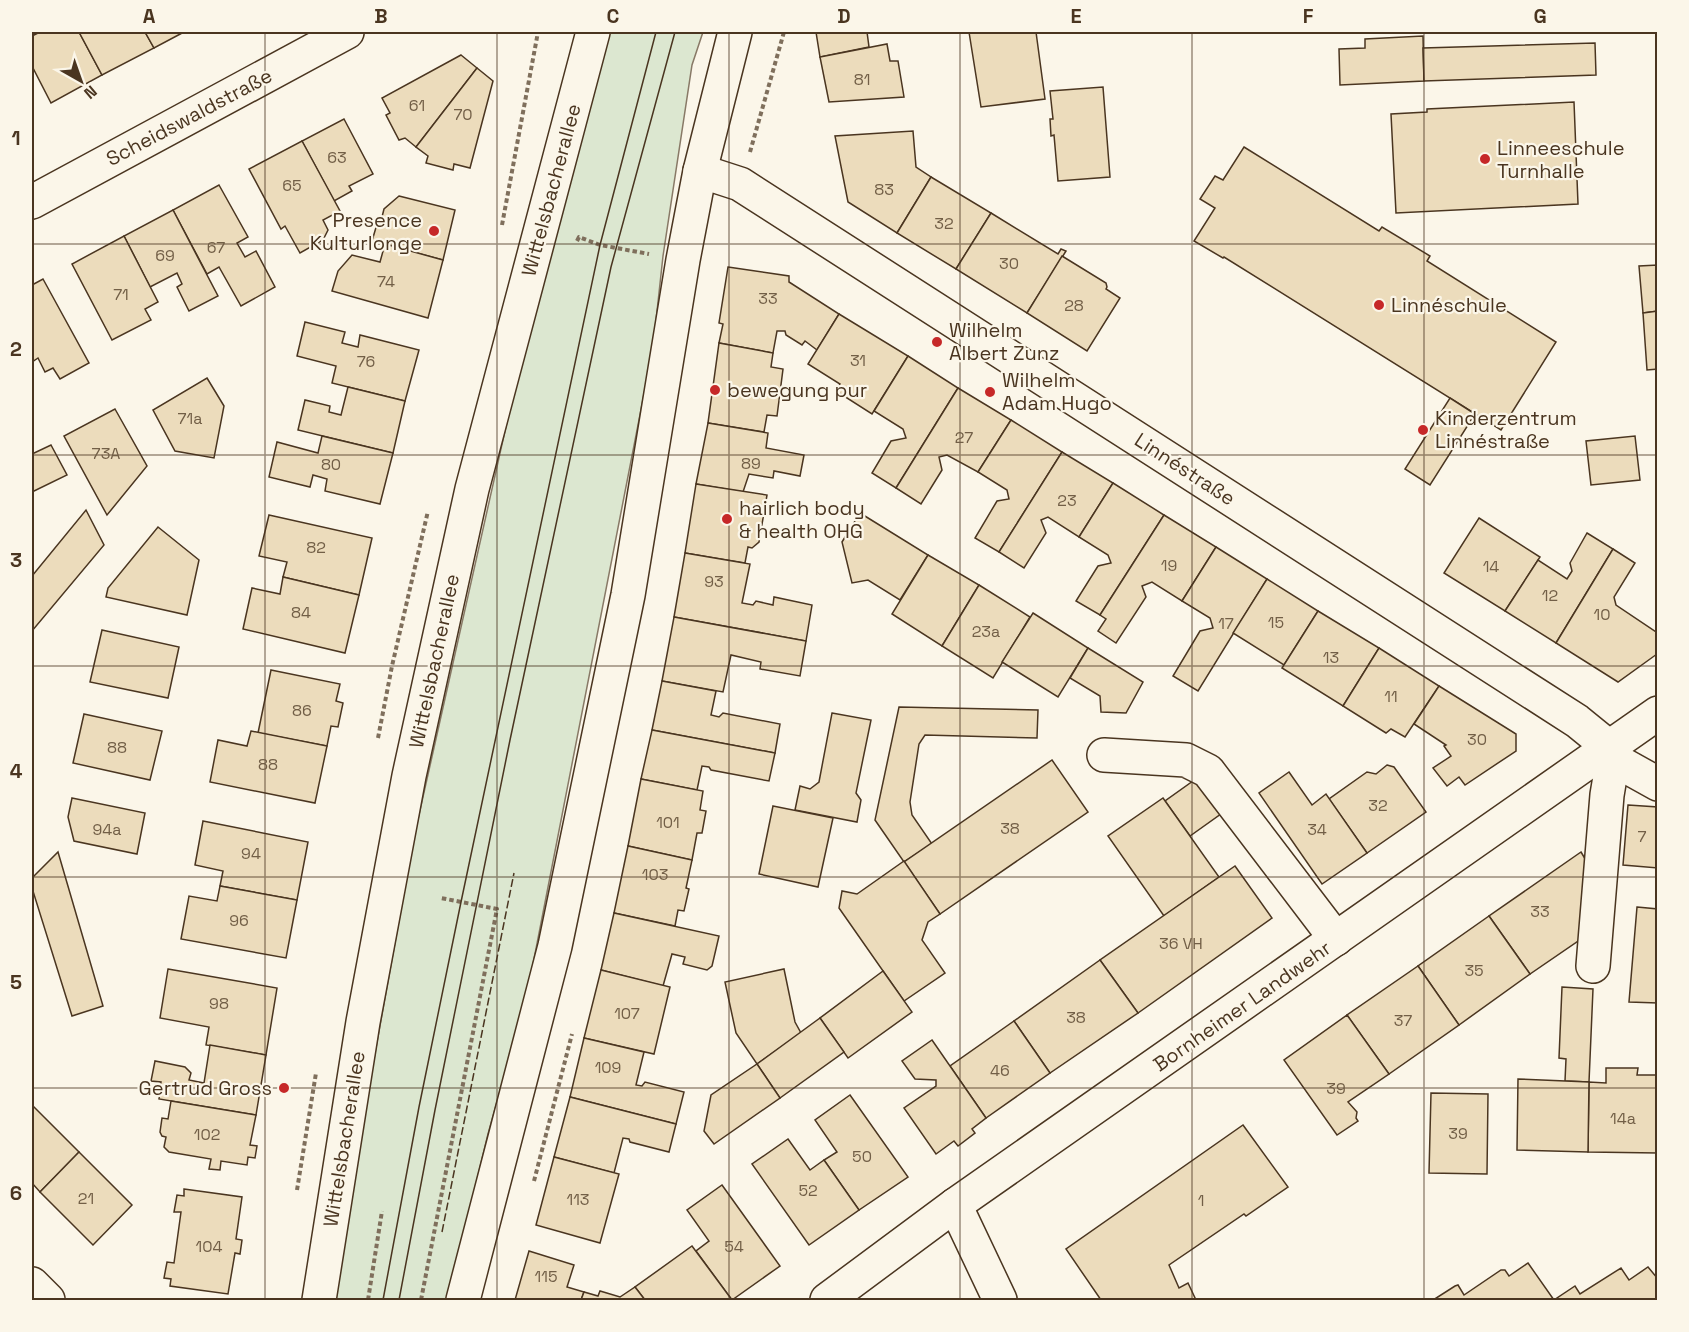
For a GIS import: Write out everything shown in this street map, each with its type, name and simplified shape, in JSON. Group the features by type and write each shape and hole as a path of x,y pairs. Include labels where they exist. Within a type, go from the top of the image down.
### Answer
{"street":[{"name":"Scheidswaldstraße","path":"32,202 347,32"},
{"path":"463,1300 555,946 628,595 683,260 700,171 735,32"},
{"name":"Wittelsbacherallee","path":"319,1300 363,1022 409,776 472,489 588,35"},
{"name":"Linnéstraße","path":"700,171 740,184 1578,721 1611,753 1658,784"},
{"name":"Bornheimer Landwehr","path":"827,1300 956,1205 1336,939 1611,753 1658,713"},
{"path":"1593,966 1611,753"},
{"path":"1104,754 1186,760 1208,771 1336,939"},
{"path":"956,1205 1000,1300"},
{"path":"32,1284 48,1300"}],"path":[{"path":"537,39 538,32"},
{"path":"749,154 784,32"},
{"path":"592,242 628,250"},
{"path":"421,1300 497,909 441,898"},
{"path":"369,1300 382,1211"}],"green space":[{"path":"609,32 703,32 692,65 663,256 653,348 527,995 488,1134 448,1300 335,1300 348,1203 414,837 544,257"}],"building":[{"path":"40,32 79,32 102,75 51,103 32,66 32,36"},
{"path":"79,32 145,32 154,48 102,75"},
{"path":"145,32 184,32 154,48"},
{"path":"816,32 867,32 869,47 820,57"},
{"path":"969,32 1036,32 1045,99 981,107"},
{"path":"1423,36 1424,81 1340,85 1339,49 1365,48 1365,39"},
{"path":"1595,43 1596,75 1424,81 1423,48"},
{"path":"887,44 890,61 898,61 904,97 829,102 820,57"},
{"path":"461,55 477,68 416,147 405,138 399,140 386,115 390,113 382,98"},
{"path":"477,68 493,81 470,168 454,164 453,170 426,163 428,156 416,147"},
{"path":"1103,87 1110,177 1058,181 1054,135 1051,136 1050,119 1053,119 1050,91"},
{"name":"Linneeschule Turnhalle","path":"1574,102 1578,204 1396,213 1391,114 1427,112 1427,109"},
{"path":"344,119 373,174 349,186 352,191 334,201 302,141"},
{"path":"913,131 916,167 931,177 897,233 848,202 835,136"},
{"path":"302,141 340,211 323,220 328,230 323,240 300,253 285,226 281,229 249,169"},
{"path":"1244,147 1379,231 1382,227 1430,256 1427,261 1556,342 1501,430 1224,257 1194,241 1215,208 1200,199 1215,176 1223,180"},
{"path":"931,177 991,213 956,269 897,233"},
{"path":"219,185 248,237 237,243 245,257 256,251 275,287 241,306 219,267 207,274 173,210"},
{"path":"399,196 455,210 443,260 372,241 377,224 380,225 384,209"},
{"path":"173,210 218,296 189,311 177,287 182,284 177,273 150,287 124,236"},
{"path":"991,213 1058,254 1061,249 1066,251 1027,313 956,269"},
{"path":"124,236 158,302 145,309 151,320 112,340 72,264"},
{"path":"385,244 443,260 428,318 332,291 338,271 352,255 380,262"},
{"path":"1062,256 1106,283 1106,289 1120,298 1087,351 1027,313"},
{"path":"1658,265 1658,311 1643,313 1639,266"},
{"path":"728,267 789,276 789,282 839,314 817,350 805,341 802,345 786,335 785,331 777,331 773,353 719,343 723,324 719,323"},
{"path":"43,279 89,363 60,379 53,368 45,372 38,358 32,362 32,285"},
{"path":"1658,311 1658,369 1647,370 1643,313"},
{"path":"839,314 908,356 872,414 836,391 840,384 808,364"},
{"path":"305,322 345,332 342,343 358,347 360,335 419,350 405,401 332,383 336,366 297,356"},
{"path":"719,343 773,353 771,367 783,369 777,416 767,415 764,432 708,423"},
{"path":"908,356 958,388 896,488 872,473 891,441 906,438 903,429 874,411"},
{"path":"207,378 224,406 214,458 175,451 153,410"},
{"path":"348,387 405,401 393,453 298,430 305,400 330,406 329,412 341,415"},
{"path":"958,388 1011,420 978,472 947,455 939,457 942,470 921,504 896,488"},
{"name":"Kinderzentrum Linnéstraße","path":"1450,398 1475,414 1430,485 1405,469"},
{"path":"115,409 147,466 107,515 64,436"},
{"path":"1011,420 1062,452 999,552 975,538 997,501 1009,499 1007,490 978,472"},
{"path":"708,423 768,433 766,448 804,455 800,476 774,471 773,478 749,474 743,492 696,484"},
{"path":"322,436 393,453 380,504 325,491 327,479 313,475 310,487 269,477 277,442 318,453"},
{"path":"1635,436 1640,480 1591,485 1586,441"},
{"path":"51,445 67,475 32,492 32,454"},
{"path":"1062,452 1113,483 1079,537 1048,517 1041,520 1046,533 1024,568 999,552"},
{"path":"1113,483 1164,515 1100,615 1076,601 1098,566 1111,563 1108,555 1079,537"},
{"name":"hairlich body & health OHG","path":"696,484 767,495 759,542 752,548 748,547 745,563 685,553"},
{"path":"86,510 104,545 32,631 32,576"},
{"path":"860,513 928,555 900,600 868,580 852,583 842,542"},
{"path":"269,515 372,538 359,595 283,577 287,562 259,556"},
{"path":"1164,515 1216,547 1182,601 1152,582 1142,586 1146,597 1116,643 1098,631 1106,619 1100,615"},
{"path":"1479,518 1540,557 1505,611 1444,573"},
{"path":"158,527 199,560 187,615 106,597 108,588"},
{"path":"1587,533 1613,549 1556,643 1505,611 1538,560 1567,579 1572,571 1570,563"},
{"path":"1216,547 1267,579 1198,691 1173,676 1200,631 1213,628 1210,618 1182,601"},
{"path":"1613,549 1635,563 1614,597 1616,605 1656,632 1657,654 1618,682 1556,643"},
{"path":"685,553 750,564 742,603 753,605 756,601 773,605 774,597 812,605 806,641 674,617"},
{"path":"928,555 979,585 942,646 892,614"},
{"path":"283,577 359,595 345,653 243,629 252,588 280,594"},
{"path":"1267,579 1318,611 1284,665 1233,633"},
{"path":"979,585 1030,617 993,678 942,646"},
{"path":"1318,611 1379,648 1343,706 1282,668"},
{"path":"1033,613 1088,648 1058,697 1002,662"},
{"path":"674,617 806,641 800,676 760,669 761,662 731,655 723,692 662,681"},
{"path":"102,630 179,647 168,698 90,682"},
{"path":"1088,648 1143,682 1126,713 1101,712 1100,696 1070,678"},
{"path":"1379,648 1439,686 1405,737 1391,729 1386,733 1343,706"},
{"path":"271,670 340,684 336,701 343,703 338,727 331,726 327,746 258,733"},
{"path":"662,681 716,691 711,715 719,717 723,713 780,724 775,753 652,730"},
{"path":"1439,686 1516,734 1516,751 1465,785 1459,777 1447,786 1433,768 1451,756 1444,746 1446,745 1414,724"},
{"path":"899,707 1038,710 1037,738 925,735 919,744 910,802 912,815 932,844 904,862 875,820"},
{"path":"832,713 871,720 856,793 861,800 857,822 795,810 800,786 810,789 819,782"},
{"path":"84,714 162,731 150,780 73,763"},
{"path":"652,730 775,753 769,781 711,770 709,767 702,766 697,790 641,779"},
{"path":"251,731 327,746 315,803 210,782 218,740 247,746"},
{"path":"1052,760 1088,812 940,914 904,862"},
{"path":"1387,765 1394,767 1426,812 1367,853 1329,799 1367,772 1376,774"},
{"path":"1289,772 1312,805 1326,794 1367,853 1322,884 1259,793"},
{"path":"1200,776 1225,811 1190,836 1165,801"},
{"path":"641,779 703,791 700,810 706,811 702,833 697,833 692,860 628,846"},
{"path":"72,798 145,813 137,854 74,841 68,817"},
{"path":"1163,798 1219,877 1164,916 1108,836"},
{"path":"1628,805 1658,807 1658,868 1623,865"},
{"path":"773,806 833,818 818,887 759,874"},
{"path":"203,821 308,842 297,900 220,886 223,871 195,865"},
{"path":"628,846 692,860 684,911 678,910 675,926 614,913"},
{"path":"58,852 103,1006 72,1016 32,888 32,878"},
{"path":"1581,852 1587,862 1581,939 1530,974 1489,916"},
{"path":"904,861 940,914 928,922 922,940 945,973 904,1001 839,908 842,891 857,894"},
{"path":"1235,866 1272,918 1138,1013 1100,960"},
{"path":"220,886 297,900 286,958 181,939 189,896 217,901"},
{"path":"1637,907 1658,909 1658,1003 1629,1002"},
{"path":"614,913 719,936 712,966 707,970 683,964 685,957 672,954 663,986 601,970"},
{"path":"1489,916 1530,974 1459,1025 1418,966"},
{"path":"1100,960 1138,1013 1050,1073 1014,1021"},
{"path":"1418,966 1459,1025 1389,1074 1347,1015"},
{"path":"168,969 277,988 266,1055 206,1045 209,1027 160,1018"},
{"path":"784,969 795,1022 801,1033 757,1064 736,1033 725,982"},
{"path":"601,970 670,987 654,1054 584,1038"},
{"path":"883,971 912,1012 848,1058 820,1018"},
{"path":"1562,987 1593,989 1589,1082 1565,1081 1566,1059 1559,1058"},
{"path":"1347,1015 1389,1074 1348,1102 1357,1112 1358,1121 1337,1135 1284,1060"},
{"path":"820,1018 844,1052 780,1098 757,1064"},
{"path":"1014,1021 1050,1073 986,1118 950,1066"},
{"path":"584,1038 644,1052 636,1085 642,1086 645,1082 684,1092 676,1124 570,1097"},
{"path":"932,1040 986,1118 972,1129 975,1133 958,1146 954,1141 936,1154 904,1108 936,1086 936,1080 915,1079 902,1061"},
{"path":"210,1045 266,1055 256,1115 159,1099 161,1082 151,1081 155,1061 185,1067 191,1073 189,1080 204,1083"},
{"path":"757,1064 780,1098 714,1144 704,1131 711,1095"},
{"path":"1606,1068 1638,1068 1637,1075 1656,1075 1658,1068 1658,1153 1588,1152 1589,1082 1606,1083"},
{"path":"1518,1079 1589,1082 1588,1152 1517,1150"},
{"path":"1431,1093 1488,1094 1487,1174 1429,1173"},
{"path":"850,1095 908,1177 859,1210 824,1160 837,1152 815,1120"},
{"path":"570,1097 676,1124 669,1152 623,1138 614,1173 554,1157"},
{"path":"171,1101 256,1115 250,1145 257,1146 255,1158 248,1157 247,1165 221,1161 220,1170 209,1169 211,1159 169,1152 164,1147 166,1137 160,1132 162,1118 168,1119"},
{"path":"32,1105 79,1152 40,1192 32,1183"},
{"path":"1243,1125 1288,1187 1169,1265 1179,1288 1188,1283 1196,1300 1101,1300 1066,1249"},
{"path":"788,1139 810,1170 824,1160 859,1210 809,1245 752,1164"},
{"path":"79,1152 132,1205 93,1245 40,1192"},
{"path":"554,1157 619,1174 600,1243 536,1225"},
{"path":"722,1185 780,1266 732,1300 696,1251 709,1241 687,1210"},
{"path":"184,1189 242,1197 236,1239 242,1240 240,1254 235,1253 228,1294 170,1286 171,1279 164,1278 167,1262 174,1263 181,1212 174,1212 177,1195 184,1196"},
{"path":"692,1246 732,1300 645,1300 635,1287"},
{"path":"529,1251 574,1265 567,1287 584,1292 581,1300 515,1300"},
{"path":"1528,1263 1554,1300 1433,1300 1458,1285 1464,1295 1501,1270 1505,1270 1509,1276"},
{"path":"1648,1267 1658,1279 1658,1300 1554,1300 1575,1286 1580,1294 1621,1268 1629,1280"},
{"path":"635,1287 645,1300 581,1300 584,1292 598,1296 600,1291 620,1297"}],"tram line":[{"path":"383,1300 461,902 600,245 656,32"},
{"path":"399,1300 510,740 611,267 675,32"}],"fence":[{"path":"442,1232 514,873"}],"place":[{"name":"Linneeschule Turnhalle","path":"1485,159"},
{"name":"Presence Kulturlonge","path":"434,231"},
{"name":"Linnéschule","path":"1379,305"},
{"name":"Wilhelm Albert Zunz","path":"937,342"},
{"name":"bewegung pur","path":"715,390"},
{"name":"Wilhelm Adam Hugo","path":"990,392"},
{"name":"Kinderzentrum Linnéstraße","path":"1423,430"},
{"name":"hairlich body & health OHG","path":"727,519"},
{"name":"Gertrud Gross","path":"284,1088"}]}
